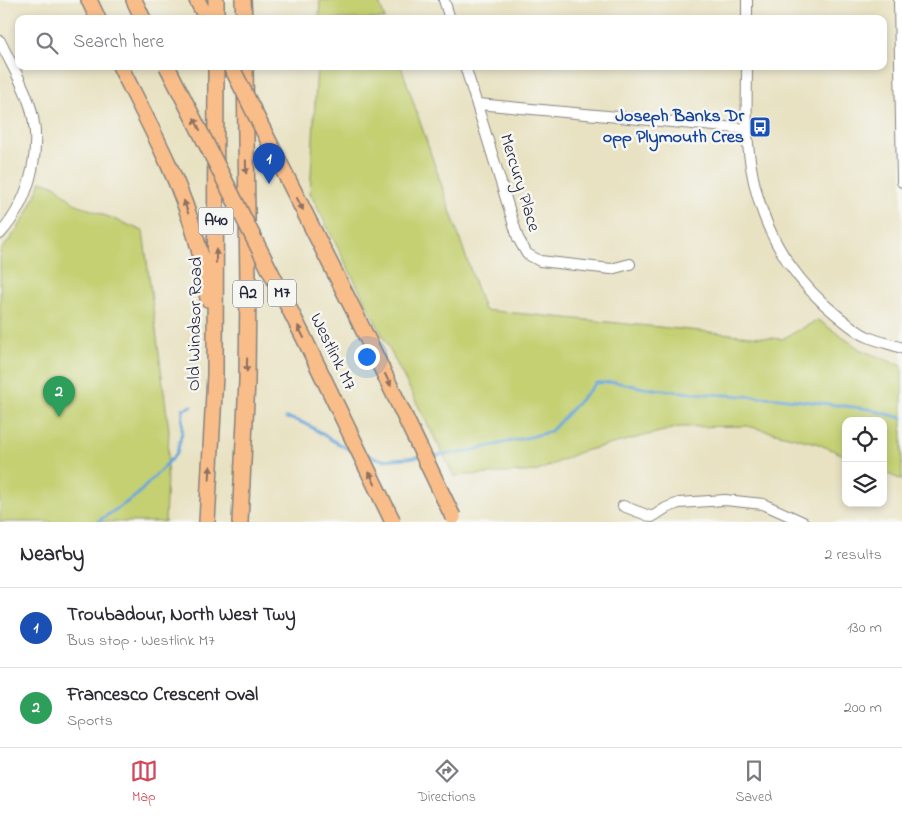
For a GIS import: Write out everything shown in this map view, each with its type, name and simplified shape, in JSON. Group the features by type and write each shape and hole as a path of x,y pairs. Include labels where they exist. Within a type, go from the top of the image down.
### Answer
{"highway":[{"path":"89,0 96,15"},
{"path":"134,0 142,15"},
{"path":"198,0 205,15"},
{"path":"216,0 216,15"},
{"path":"244,0 244,15"},
{"path":"122,70 168,163 197,239 210,311 215,375"},
{"name":"Westlink M7","path":"169,70 304,338 393,522"},
{"name":"Old Windsor Road","path":"207,522 215,375 216,70"},
{"path":"233,70 355,313 454,520"},
{"name":"A2","path":"240,522 247,381 248,284 245,70"}],"street":[{"path":"444,0 449,15"},
{"path":"747,0 747,15"},
{"path":"899,0 902,182"},
{"path":"0,41 27,98 35,126 34,156 28,185 19,207 0,234"},
{"name":"Mercury Place","path":"466,70 518,238 527,254 540,261 610,269 630,264"},
{"path":"747,70 747,129 752,174 760,206 775,242 785,259 814,295 859,332 902,348"},
{"path":"478,104 747,129"},
{"path":"623,506 652,520 666,508 679,503 725,500 763,504 803,522"}],"green space":[{"path":"320,0 378,0 384,15 319,15"},
{"path":"317,70 402,70 484,310 782,339 818,320 861,350 902,366 902,480 887,474 887,417 842,417 842,454 816,443 747,426 680,427 580,452 538,471 454,476 310,193"},
{"path":"41,181 56,186 74,203 143,231 169,430 165,522 0,522 0,251 24,218"}],"waterway":[{"path":"429,456 460,453 551,431 596,383 615,382 644,388 692,393 779,398 869,409 902,418"},
{"path":"97,522 136,496 177,453 182,432 183,409 192,406"},
{"path":"286,418 305,424 352,450"},
{"path":"365,454 383,460 418,457"}],"place":[{"name":"Joseph Banks Dr opp Plymouth Cres","path":"760,127"},
{"name":"Troubadour, North West Twy","path":"269,184"},
{"name":"Francesco Crescent Oval","path":"59,417"}]}
